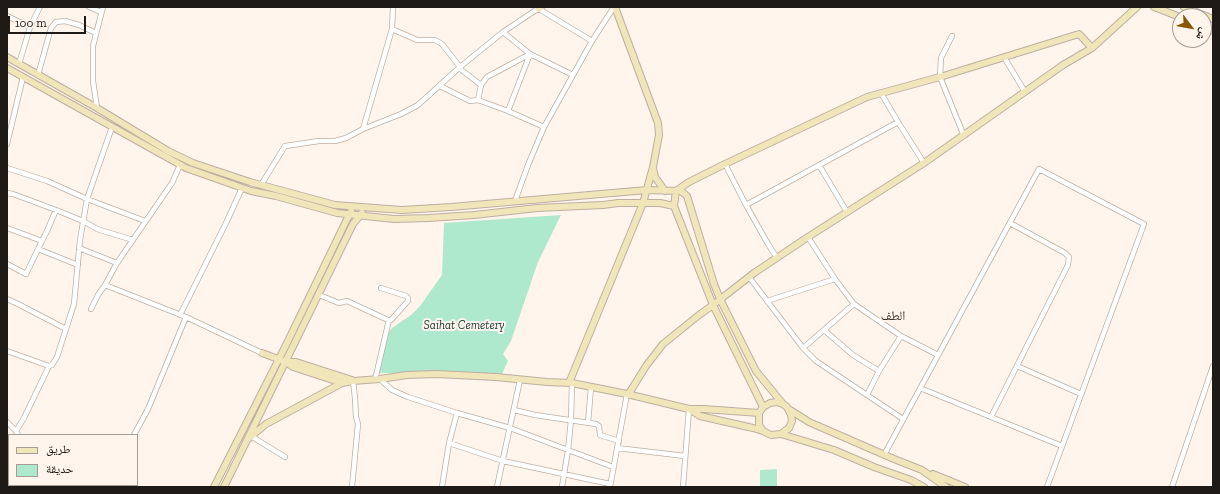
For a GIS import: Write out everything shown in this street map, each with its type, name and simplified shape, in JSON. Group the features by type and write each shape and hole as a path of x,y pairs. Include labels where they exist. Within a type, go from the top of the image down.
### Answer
{"main road":[{"path":"570,383 644,203 659,135 658,123 614,7"},
{"path":"628,394 646,366 663,344 720,299 749,277 808,237 924,163 1025,92 1092,48 1137,7"},
{"path":"1154,7 1172,14"},
{"path":"1184,7 1213,19"},
{"path":"763,407 713,305 674,206 676,191 689,182 725,164 867,97 940,77 1079,34 1092,48"},
{"path":"7,57 97,108 168,151 193,162 250,182 335,204 402,210 647,190 681,191 687,196 720,299 756,371 783,404 809,422 884,455 965,487"},
{"path":"7,68 186,168 251,191 276,196 337,213 394,219 474,215 537,208 644,203 668,204 674,206"},
{"path":"653,167 656,177 665,191"},
{"path":"214,487 354,206"},
{"path":"224,487 353,224 366,207"},
{"path":"262,353 286,362 293,367 342,383"},
{"path":"286,362 296,362 353,381"},
{"path":"249,438 266,424 342,383 407,375 437,374 570,383 628,394 689,409 759,413"},
{"path":"763,431 759,424 759,413 763,407 770,403 777,402 783,404"},
{"path":"689,409 700,416 763,431 771,435 782,434 834,450 874,467 911,480 924,487"},
{"path":"782,434 789,428 792,421 790,410"},
{"path":"922,470 946,487"}],"street":[{"path":"19,64 30,26 40,7"},
{"path":"88,7 101,12"},
{"path":"97,108 93,81 93,46 103,7"},
{"path":"363,129 392,29 393,7"},
{"path":"515,201 544,127 592,41 614,7"},
{"path":"262,185 285,146 319,141 335,141 346,138 418,105 503,32 540,8 592,41"},
{"path":"7,16 30,26"},
{"path":"38,75 51,28 56,22 65,21 79,25 96,33"},
{"path":"392,29 417,40 435,40 442,44 460,68 481,85"},
{"path":"503,32 530,54 573,74"},
{"path":"952,36 942,58 940,77 964,136"},
{"path":"478,100 481,85 487,77 530,54"},
{"path":"508,111 530,54"},
{"path":"1004,57 1025,92"},
{"path":"7,144 23,77"},
{"path":"440,86 470,101 478,100 544,127"},
{"path":"881,93 924,163"},
{"path":"746,205 898,122"},
{"path":"7,423 17,433 49,366 57,357 74,304 79,248 87,199 112,127"},
{"path":"725,164 746,205 777,258"},
{"path":"90,309 117,263 172,183 180,165"},
{"path":"819,165 847,212"},
{"path":"7,168 47,181 87,199 145,221"},
{"path":"884,455 1039,169 1144,224 1046,487"},
{"path":"180,315 242,188"},
{"path":"7,193 56,210 83,221 97,229 133,240"},
{"path":"7,264 26,274 56,210"},
{"path":"991,417 1068,265 1069,257 1065,253 1010,223"},
{"path":"7,228 42,241"},
{"path":"808,237 835,279 854,304 901,336 938,355"},
{"path":"79,248 117,263"},
{"path":"38,250 78,265"},
{"path":"749,277 803,348 816,361 903,419"},
{"path":"767,301 835,279"},
{"path":"105,285 186,317 262,353"},
{"path":"381,288 406,296 408,302 390,320 377,379 392,390 408,397 510,428 613,467"},
{"path":"319,296 339,302 347,301 390,320"},
{"path":"7,300 20,304 66,329"},
{"path":"803,348 854,304"},
{"path":"135,434 148,409 186,317"},
{"path":"824,330 853,355 879,371"},
{"path":"867,395 879,371 901,336"},
{"path":"7,351 49,366"},
{"path":"1017,366 1081,394"},
{"path":"1172,487 1213,366"},
{"path":"497,487 520,380"},
{"path":"352,487 358,424 353,381"},
{"path":"562,487 571,420 570,383"},
{"path":"588,423 591,387"},
{"path":"920,388 1062,446"},
{"path":"449,443 503,461 610,485 628,394"},
{"path":"683,487 689,409"},
{"path":"514,410 598,425 601,436 619,441"},
{"path":"442,487 449,443 457,413"},
{"path":"249,438 285,458"},
{"path":"617,448 686,456"}],"green space":[{"name":"Saihat Cemetery","path":"561,215 538,262 511,341 503,354 508,361 502,374 378,373 387,334 392,328 411,315 420,306 442,275 444,223"},
{"path":"777,469 777,487 760,487 760,470"}],"district":[{"name":"الطف","path":"893,316"}]}
